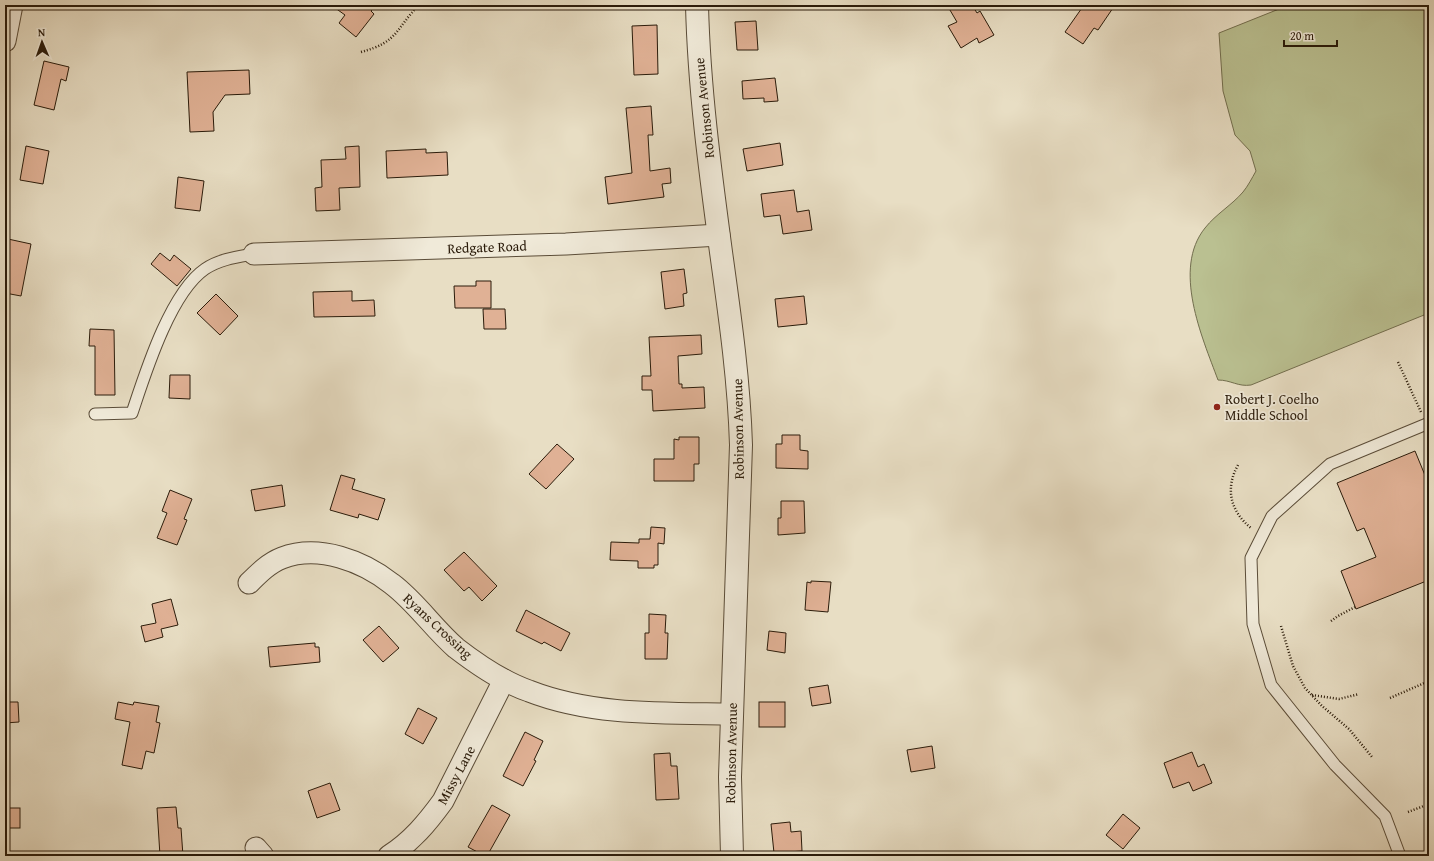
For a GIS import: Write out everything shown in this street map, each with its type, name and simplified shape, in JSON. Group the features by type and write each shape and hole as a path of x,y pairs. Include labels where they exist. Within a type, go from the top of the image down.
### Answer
{"street":[{"path":"5,41 12,5"},
{"name":"Robinson Avenue","path":"697,5 702,104 735,350 740,414 729,807 732,856"},
{"name":"Redgate Road","path":"254,254 566,244 719,235"},
{"name":"Ryans Crossing","path":"249,583 269,565 281,558 296,554 314,553 335,556 355,562 375,572 393,584 456,648 504,680 528,691 556,700 584,706 640,712 732,714"},
{"name":"Missy Lane","path":"389,856 415,837 430,820 443,801 504,680"}],"lane":[{"path":"95,414 132,413 147,367 164,328 184,292 204,269 217,262 232,257 254,254"},
{"path":"1400,856 1385,816 1335,765 1271,685 1253,624 1251,558 1272,516 1330,464 1427,421"}],"path":[{"path":"361,52 384,44 394,36 419,5"},
{"path":"1398,362 1427,421"},
{"path":"1238,465 1230,488 1231,501 1236,513 1254,530"},
{"path":"1331,621 1355,607"},
{"path":"1282,626 1292,666 1305,688 1349,729 1372,757"},
{"path":"1390,698 1429,681"},
{"path":"1312,695 1339,699 1359,694"},
{"path":"1408,812 1429,804"}],"green space":[{"path":"1289,5 1429,5 1429,313 1251,385 1242,385 1218,380 1198,324 1190,283 1191,263 1195,245 1205,228 1243,192 1256,171 1250,151 1235,135 1223,91 1219,33"}],"building":[{"path":"331,5 376,5 371,11 374,14 356,37 339,23 345,15"},
{"path":"947,5 972,5 977,13 980,11 994,35 979,43 977,38 961,48 948,26 957,22"},
{"path":"1084,5 1115,5 1098,30 1094,28 1083,44 1065,32"},
{"path":"756,21 758,50 737,50 735,22"},
{"path":"657,25 658,74 634,75 632,26"},
{"path":"44,61 69,67 66,81 61,79 54,110 34,105"},
{"path":"249,70 250,94 225,95 213,112 214,131 190,132 187,72"},
{"path":"775,78 778,101 764,102 764,98 743,99 742,81"},
{"path":"651,106 653,135 648,135 650,171 670,168 671,183 662,184 664,197 608,204 605,177 632,173 626,108"},
{"path":"780,143 783,165 747,171 743,149"},
{"path":"26,146 49,151 43,184 20,180"},
{"path":"359,146 360,187 339,188 340,210 316,211 315,188 322,187 321,160 346,159 345,147"},
{"path":"426,149 426,153 447,152 448,175 387,178 386,151"},
{"path":"178,177 204,181 200,211 175,208"},
{"path":"794,190 797,212 809,210 812,230 783,234 780,215 764,217 761,194"},
{"path":"8,239 31,244 21,296 5,293 5,256"},
{"path":"160,253 170,261 174,255 191,269 177,286 151,264"},
{"path":"684,269 687,293 683,294 684,306 665,309 661,272"},
{"path":"476,281 491,281 491,308 455,308 454,286 476,286"},
{"path":"352,291 352,301 374,300 375,316 314,317 313,292"},
{"path":"216,294 238,316 220,335 197,313"},
{"path":"804,296 807,324 778,327 775,299"},
{"path":"483,309 505,309 506,329 484,329"},
{"path":"90,329 114,330 115,395 95,395 95,346 89,346"},
{"path":"701,335 702,354 678,356 679,384 682,384 682,388 704,387 705,408 653,411 652,390 642,390 642,376 651,376 649,337"},
{"path":"170,375 190,375 190,399 169,398"},
{"path":"782,435 800,435 800,450 808,451 808,469 776,468 776,444 782,444"},
{"path":"679,437 699,437 699,464 694,464 694,481 654,481 654,459 674,459 674,439 679,440"},
{"path":"557,444 574,459 546,489 529,474"},
{"path":"1415,451 1429,485 1429,580 1356,609 1341,571 1376,557 1364,528 1357,531 1337,483"},
{"path":"341,475 355,479 352,489 385,499 378,520 359,514 358,518 330,510"},
{"path":"282,485 285,506 255,511 251,490"},
{"path":"170,490 192,499 184,519 187,520 177,545 157,538 167,513 162,511"},
{"path":"781,501 804,501 805,533 778,535 778,518 781,518"},
{"path":"651,527 665,528 664,544 658,543 658,565 654,565 654,568 638,568 638,561 610,560 611,542 639,543 639,539 650,539"},
{"path":"464,552 497,586 482,601 469,587 464,591 444,570"},
{"path":"811,581 831,582 828,612 805,610 807,582 811,583"},
{"path":"171,599 178,625 161,629 163,637 145,642 141,626 156,623 152,604"},
{"path":"526,610 570,633 561,651 544,642 542,644 516,631"},
{"path":"649,614 666,615 665,633 668,633 667,659 645,659 645,633 649,633"},
{"path":"379,626 399,648 383,662 363,640"},
{"path":"769,631 786,633 785,653 767,650"},
{"path":"315,643 315,647 319,647 320,662 270,667 268,647"},
{"path":"828,685 831,703 812,706 809,688"},
{"path":"5,702 18,702 19,722 5,723"},
{"path":"118,702 133,705 134,702 159,706 156,722 160,723 154,753 146,751 142,769 122,765 130,722 115,719"},
{"path":"759,702 785,702 785,727 759,727"},
{"path":"418,708 437,718 423,744 405,734"},
{"path":"525,732 543,741 534,760 536,761 523,786 503,776"},
{"path":"932,746 935,768 911,772 907,750"},
{"path":"1192,752 1198,767 1204,764 1212,783 1193,791 1189,782 1173,788 1164,763"},
{"path":"670,753 671,766 677,766 679,799 656,800 654,754"},
{"path":"330,783 340,810 317,818 308,791"},
{"path":"492,805 510,815 487,856 485,856 468,847"},
{"path":"176,807 178,828 181,828 183,856 160,856 157,808"},
{"path":"5,808 20,808 20,828 5,828"},
{"path":"1123,814 1140,828 1123,849 1106,835"},
{"path":"790,822 791,832 801,831 802,851 774,853 771,824"}],"place":[{"name":"Robert J. Coelho Middle School","path":"1217,407"}]}
